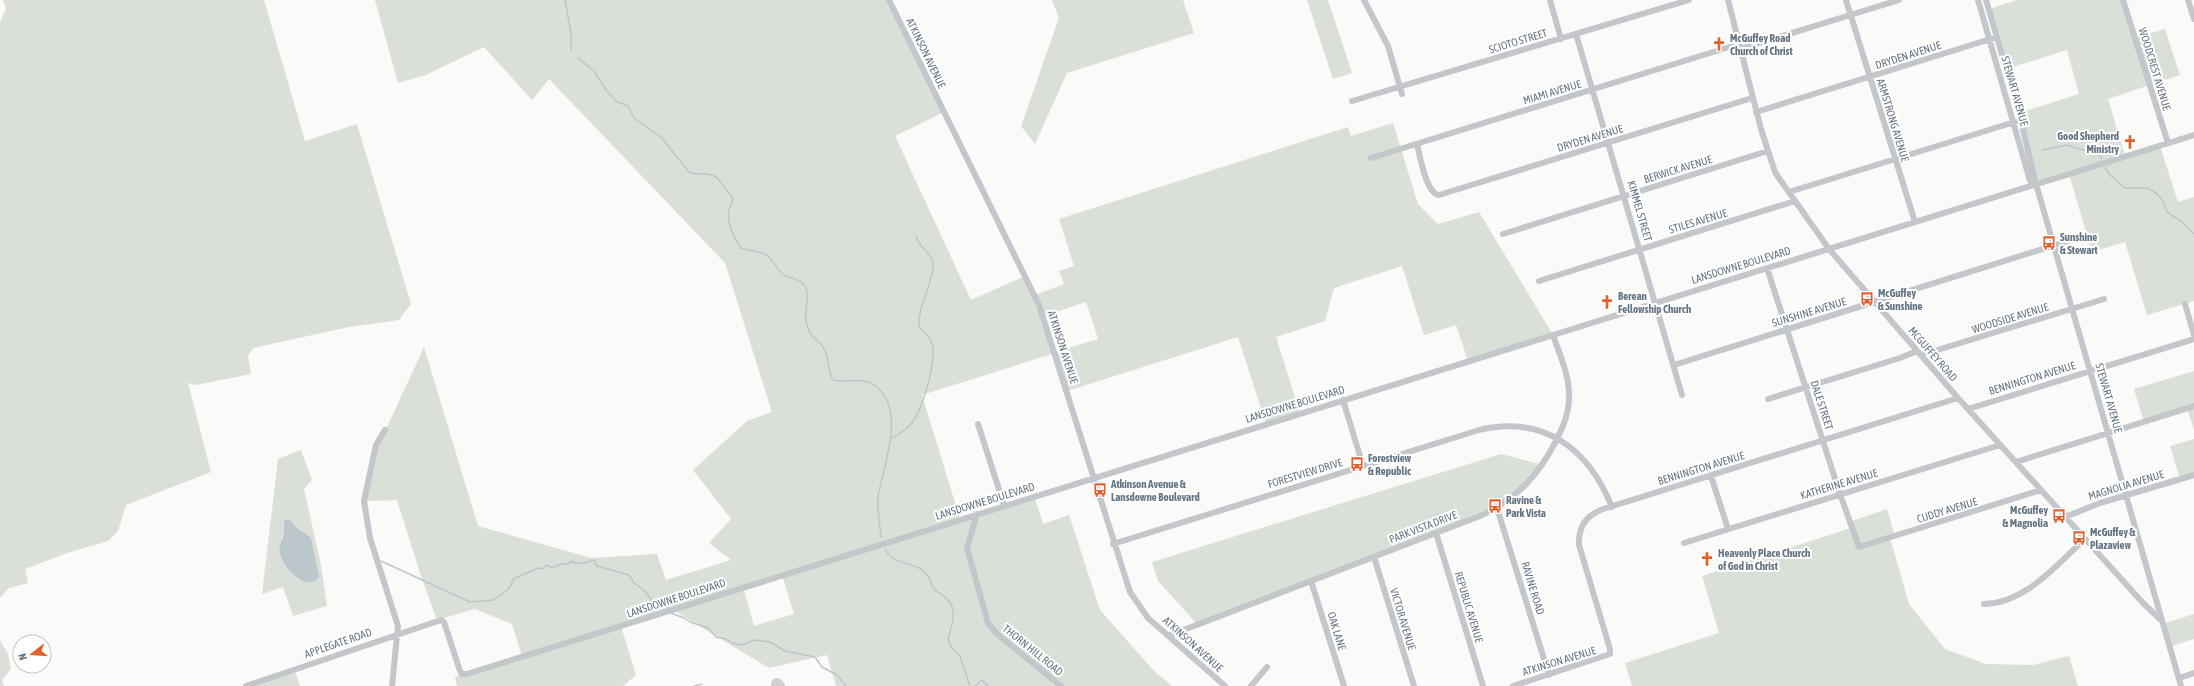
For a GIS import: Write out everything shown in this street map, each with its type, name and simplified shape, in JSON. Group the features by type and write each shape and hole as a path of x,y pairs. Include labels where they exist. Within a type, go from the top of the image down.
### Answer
{"street":[{"name":"ATKINSON AVENUE","path":"889,0 1039,305 1126,583 1135,600 1148,618 1225,686"},
{"path":"1364,0 1388,46 1401,90"},
{"path":"1550,0 1562,38"},
{"name":"SCIOTO STREET","path":"1352,101 1401,90 1562,38 1689,0"},
{"name":"MCGUFFEY ROAD","path":"1728,0 1752,98 1768,151 1775,172 1795,201 1829,249 1958,398 2148,609 2160,618"},
{"name":"ARMSTRONG AVENUE","path":"1846,0 1915,222"},
{"name":"MIAMI AVENUE","path":"1371,158 1593,89 1899,0"},
{"name":"STEWART AVENUE","path":"1978,0 2030,181 2036,184"},
{"name":"STEWART AVENUE","path":"1986,0 2021,120 2036,184 2160,618"},
{"name":"WOODCREST AVENUE","path":"2123,0 2168,143"},
{"path":"2188,0 2194,19"},
{"name":"KIMMEL STREET","path":"1576,34 1625,196 1682,395"},
{"name":"DRYDEN AVENUE","path":"1756,112 1997,37"},
{"name":"DRYDEN AVENUE","path":"1417,144 1428,185 1434,194 1439,196 1752,98"},
{"path":"1789,192 1894,158 2021,120"},
{"name":"LANSDOWNE BOULEVARD","path":"437,620 444,622 460,671 464,674 2194,135"},
{"name":"BERWICK AVENUE","path":"1503,234 1768,151"},
{"name":"STILES AVENUE","path":"1539,281 1795,201"},
{"name":"SUNSHINE AVENUE","path":"1674,365 2087,235"},
{"name":"DALE STREET","path":"1767,268 1840,494 1859,547"},
{"name":"WOODSIDE AVENUE","path":"1768,399 1900,358 2104,299"},
{"path":"2185,304 2194,336"},
{"name":"PARK VISTA DRIVE","path":"1168,636 1311,582 1498,508 1515,496 1543,465 1566,418 1569,392 1553,335"},
{"name":"BENNINGTON AVENUE","path":"1968,409 2194,339"},
{"name":"BENNINGTON AVENUE","path":"1610,654 1610,649 1580,550 1578,538 1581,528 1589,517 1596,512 1612,506 1958,398"},
{"path":"1343,400 1363,466"},
{"path":"2016,462 2194,406"},
{"path":"978,424 1004,505"},
{"name":"FORESTVIEW DRIVE","path":"1113,544 1490,428 1525,428 1556,439 1571,448 1590,466 1603,486 1612,506"},
{"path":"385,430 376,445 364,501 365,522 398,626 392,686"},
{"name":"KATHERINE AVENUE","path":"1684,543 2000,445"},
{"name":"MAGNOLIA AVENUE","path":"2065,517 2194,475"},
{"path":"1711,476 1728,529"},
{"name":"CUDDY AVENUE","path":"1859,547 2041,490"},
{"name":"RAVINE ROAD","path":"1498,508 1549,675"},
{"name":"THORN HILL ROAD","path":"977,514 967,548 988,623 998,634 1061,686"},
{"name":"REPUBLIC AVENUE","path":"1436,533 1483,686"},
{"path":"1984,604 2008,600 2026,591 2085,539"},
{"name":"VICTOR AVENUE","path":"1374,557 1414,686"},
{"name":"OAK LANE","path":"1311,582 1344,686"},
{"path":"2160,618 2181,686"},
{"name":"APPLEGATE ROAD","path":"246,686 437,620"},
{"name":"ATKINSON AVENUE","path":"1513,686 1610,654"},
{"path":"1251,686 1267,667"},
{"path":"2179,678 2194,673"}],"shaded area":[{"path":"3,0 264,0 305,141 357,124 411,304 399,320 349,327 253,348 248,356 251,374 196,385 188,383 211,472 126,505 118,531 108,541 67,553 25,569 28,583 9,588 0,598 0,22 6,9"},
{"path":"375,0 889,0 944,112 895,136 971,300 1025,276 1035,295 1064,284 1059,271 1074,266 1059,219 1348,127 1351,136 1393,123 1418,204 1438,224 1479,212 1553,335 1468,361 1456,325 1424,335 1402,266 1334,288 1325,321 1276,337 1300,413 1266,424 1238,337 1067,391 1055,353 922,395 960,519 1034,496 1043,524 1069,515 1100,610 1154,671 1172,686 836,686 827,655 769,668 673,610 621,626 636,675 623,686 457,686 455,677 522,656 512,624 475,609 437,620 421,576 397,500 364,501 376,445 388,425 424,347 478,526 591,558 657,554 666,580 731,560 709,543 731,519 693,470 747,421 772,412 725,263 549,79 532,100 484,47 426,75 398,83","holes":["1086,302 1098,339 1055,352 1044,316","782,575 794,614 754,626 743,587"]},
{"path":"1052,0 1183,0 1194,33 1067,73 1035,144 1021,126 1059,18"},
{"path":"1307,0 1328,0 1352,73 1333,79"},
{"path":"2017,0 2123,0 2135,38 2165,29 2180,75 2108,99 2125,156 2160,146 2178,202 2194,197 2194,301 2147,315 2125,242 2092,252 2069,174 2039,183 2019,113 2079,94 2067,50 2006,69 1989,9"},
{"path":"2194,371 2194,430 2187,408 2144,422 2134,389"},
{"path":"2194,439 2194,475 2180,479 2170,446"},
{"path":"301,450 312,480 304,489 321,565 327,606 293,616 283,587 262,594 278,459","holes":["284,520 302,530 280,554 281,539 285,530 283,524"]},
{"path":"1501,454 1543,465 1506,503 1198,625 1158,581 1152,562"},
{"path":"1887,509 1895,536 1890,538 1909,604 1945,649 1986,664 2033,665 2069,656 2078,686 1632,686 1625,663 1719,633 1702,576 1851,528 1849,522"},
{"path":"289,519 295,526 311,538 319,577 314,581 308,582 296,576 285,565 282,558 280,547 284,531 284,520"},
{"path":"2194,614 2194,639 2169,647 2162,624"},
{"path":"0,640 8,654 11,669 2,680 4,686 0,686"},
{"path":"294,669 300,686 246,686"}],"waterway":[{"path":"565,0 571,33 571,50"},
{"path":"578,58 594,71 606,90 616,101 628,106 634,118 662,138 689,172 695,174 710,174 717,178 733,199 728,215 733,235 741,248 767,255 783,274 798,280 804,285 807,291 806,321 812,336 820,343 825,351 833,380 869,382 884,395 890,408 892,422 891,438 878,497 881,537"},
{"path":"2043,150 2067,145 2096,154 2102,158"},
{"path":"2105,168 2110,175 2125,188 2147,188 2156,193 2163,201 2167,212 2181,221 2194,234"},
{"path":"890,439 901,433 915,419 924,398 932,362 932,344 919,327 919,319 922,303 932,275 933,262 916,236"},
{"path":"885,549 888,554 896,560 919,568 924,572 928,576 934,589 945,597 951,604 953,608 953,619 948,639 952,648 960,656 970,686"},
{"path":"381,561 470,602 493,600 508,589 513,579 539,568 543,569 546,565 552,568 562,564 569,564 570,561 581,564 592,560 595,561 597,566 629,575 634,583 644,590 654,604 666,604 669,608"},
{"path":"671,613 690,622 708,628 716,637 726,639 732,643 742,645 754,640 770,642 785,651 815,657 822,667 837,675 846,686"},
{"path":"975,686 982,680 988,686"},
{"path":"694,686 702,684"}],"place":[{"name":"McGuffey Road Church of Christ","path":"1719,44"},
{"name":"Good Shepherd Ministry","path":"2130,142"},
{"name":"Sunshine & Stewart","path":"2049,243"},
{"name":"McGuffey & Sunshine","path":"1867,299"},
{"name":"Berean Fellowship Church","path":"1607,302"},
{"name":"Forestview & Republic","path":"1357,464"},
{"name":"Atkinson Avenue & Lansdowne Boulevard","path":"1100,490"},
{"name":"Ravine & Park Vista","path":"1495,506"},
{"name":"McGuffey & Magnolia","path":"2059,516"},
{"name":"McGuffey & Plazaview","path":"2079,538"},
{"name":"Heavenly Place Church of God in Christ","path":"1707,559"}]}
